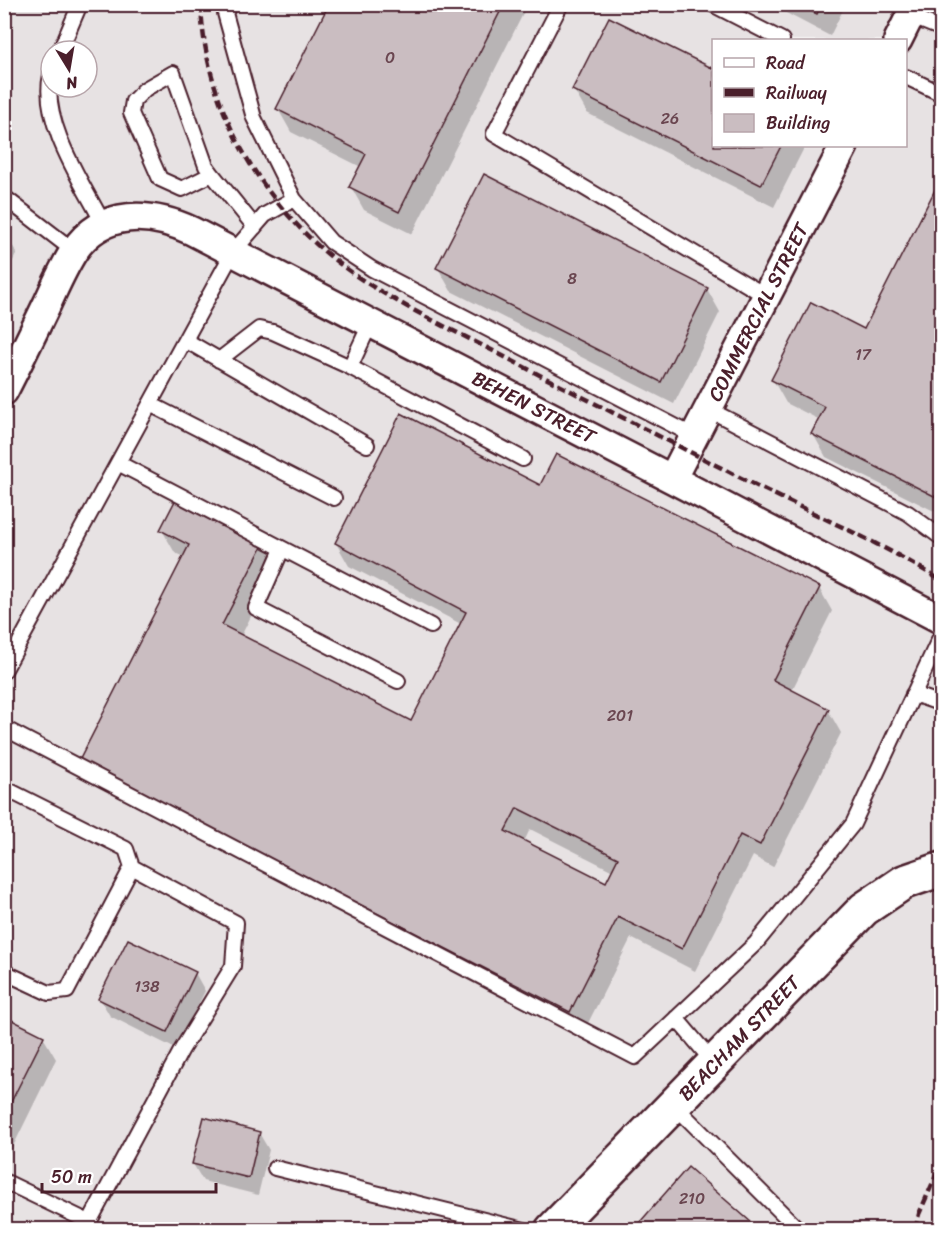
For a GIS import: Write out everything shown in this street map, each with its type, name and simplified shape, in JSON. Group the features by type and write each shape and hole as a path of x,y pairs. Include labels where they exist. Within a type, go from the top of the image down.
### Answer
{"main road":[{"name":"BEACHAM STREET","path":"552,1230 864,909 904,882 942,869"}],"street":[{"path":"898,39 913,10"},
{"name":"COMMERCIAL STREET","path":"672,479 843,147"},
{"name":"BEHEN STREET","path":"111,223 132,217 162,219 192,231 942,620"},
{"path":"4,391 74,251 91,233 111,223"}],"lane":[{"path":"65,39 80,4"},
{"path":"230,4 225,13 254,118 294,199 331,242 372,269 694,436"},
{"path":"561,4 494,134 766,296"},
{"path":"712,4 780,39"},
{"path":"913,10 942,29"},
{"path":"212,174 182,189 160,179 131,114 133,101 145,88 173,73 206,166 255,227"},
{"path":"907,77 942,94"},
{"path":"49,99 53,122 111,223"},
{"path":"4,197 74,251"},
{"path":"6,664 233,252 265,215 294,199"},
{"path":"350,367 371,322"},
{"path":"219,360 259,329 273,332 350,367 524,459"},
{"path":"185,340 367,445"},
{"path":"150,404 334,498"},
{"path":"708,409 908,513 942,538"},
{"path":"118,463 431,626"},
{"path":"282,549 256,608 398,681"},
{"path":"4,728 635,1057 756,943 853,824 942,633"},
{"path":"913,694 942,704"},
{"path":"4,789 126,849 132,867 236,923 233,966 182,1049 87,1226 4,1181"},
{"path":"4,972 49,993 67,991 132,867"},
{"path":"676,1018 714,1063"},
{"path":"674,1105 799,1230"},
{"path":"275,1168 524,1230"}],"shaded area":[{"path":"5,5 941,5 941,1229 5,1229"}],"building":[{"path":"329,4 504,4 399,212 349,187 366,154 276,109"},
{"path":"797,4 822,4 817,14"},
{"path":"609,17 712,68 712,147 780,147 761,185 572,90"},
{"path":"484,174 708,288 661,382 436,268"},
{"path":"942,176 942,500 811,434 825,407 771,380 811,302 864,329"},
{"path":"401,413 540,485 556,454 820,587 773,680 829,709 760,845 740,835 682,949 618,917 570,1012 79,761 189,545 160,530 178,495 265,541 222,625 411,721 466,612 335,543","holes":["517,808 618,858 606,882 505,831"]},
{"path":"128,939 196,972 167,1032 98,999"},
{"path":"4,1016 44,1036 4,1116"},
{"path":"204,1117 260,1132 249,1178 192,1164"},
{"path":"688,1167 760,1230 633,1230"}],"railway":[{"path":"201,4 210,71 233,133 268,190 289,216 333,258 355,275 402,304 761,488 876,544 942,581"},
{"path":"915,1230 919,1214 942,1162"}]}
